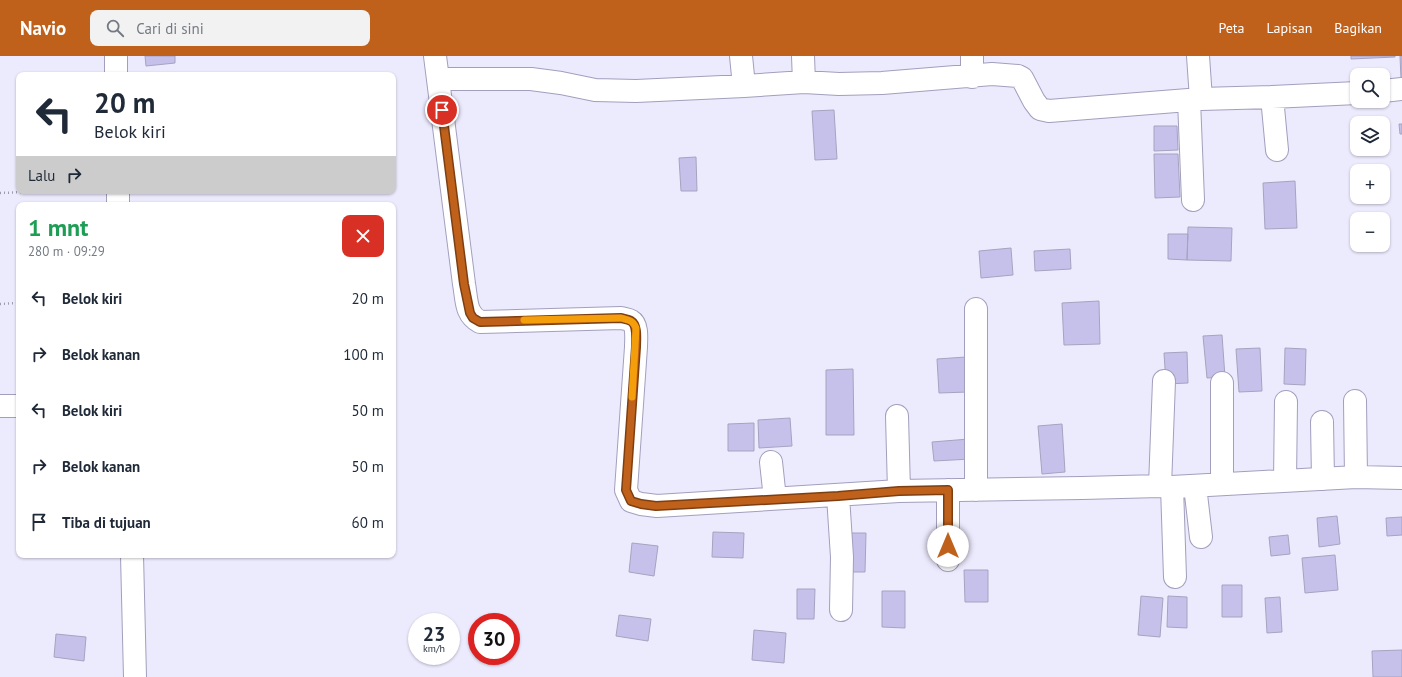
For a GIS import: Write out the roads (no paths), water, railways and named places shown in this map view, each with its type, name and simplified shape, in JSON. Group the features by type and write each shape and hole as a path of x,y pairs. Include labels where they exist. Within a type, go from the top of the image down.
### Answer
{"street":[{"path":"116,56 116,72"},
{"path":"435,56 464,284 470,313 473,318 480,322 621,318 631,320 636,328 626,490 631,501 656,506 838,496 899,491 1195,486 1356,477 1402,478"},
{"path":"741,56 744,86"},
{"path":"803,56 804,82"},
{"path":"1193,200 1195,100 1198,56"},
{"path":"438,78 531,79 561,83 594,90 636,91 804,82 839,84 882,83 972,66 992,74 1018,76 1022,78 1040,109 1049,111 1195,100 1350,92"},
{"path":"1390,90 1402,89"},
{"path":"1272,97 1277,150"},
{"path":"976,309 976,490"},
{"path":"1164,381 1166,486 1175,578"},
{"path":"1222,383 1222,484"},
{"path":"1355,401 1356,477"},
{"path":"1285,481 1286,402"},
{"path":"0,406 16,406"},
{"path":"897,416 899,491"},
{"path":"1322,422 1323,479"},
{"path":"771,462 775,499"},
{"path":"1195,486 1201,537"},
{"path":"948,490 948,560"},
{"path":"838,496 842,557 840,610"},
{"path":"132,558 135,677"}]}
